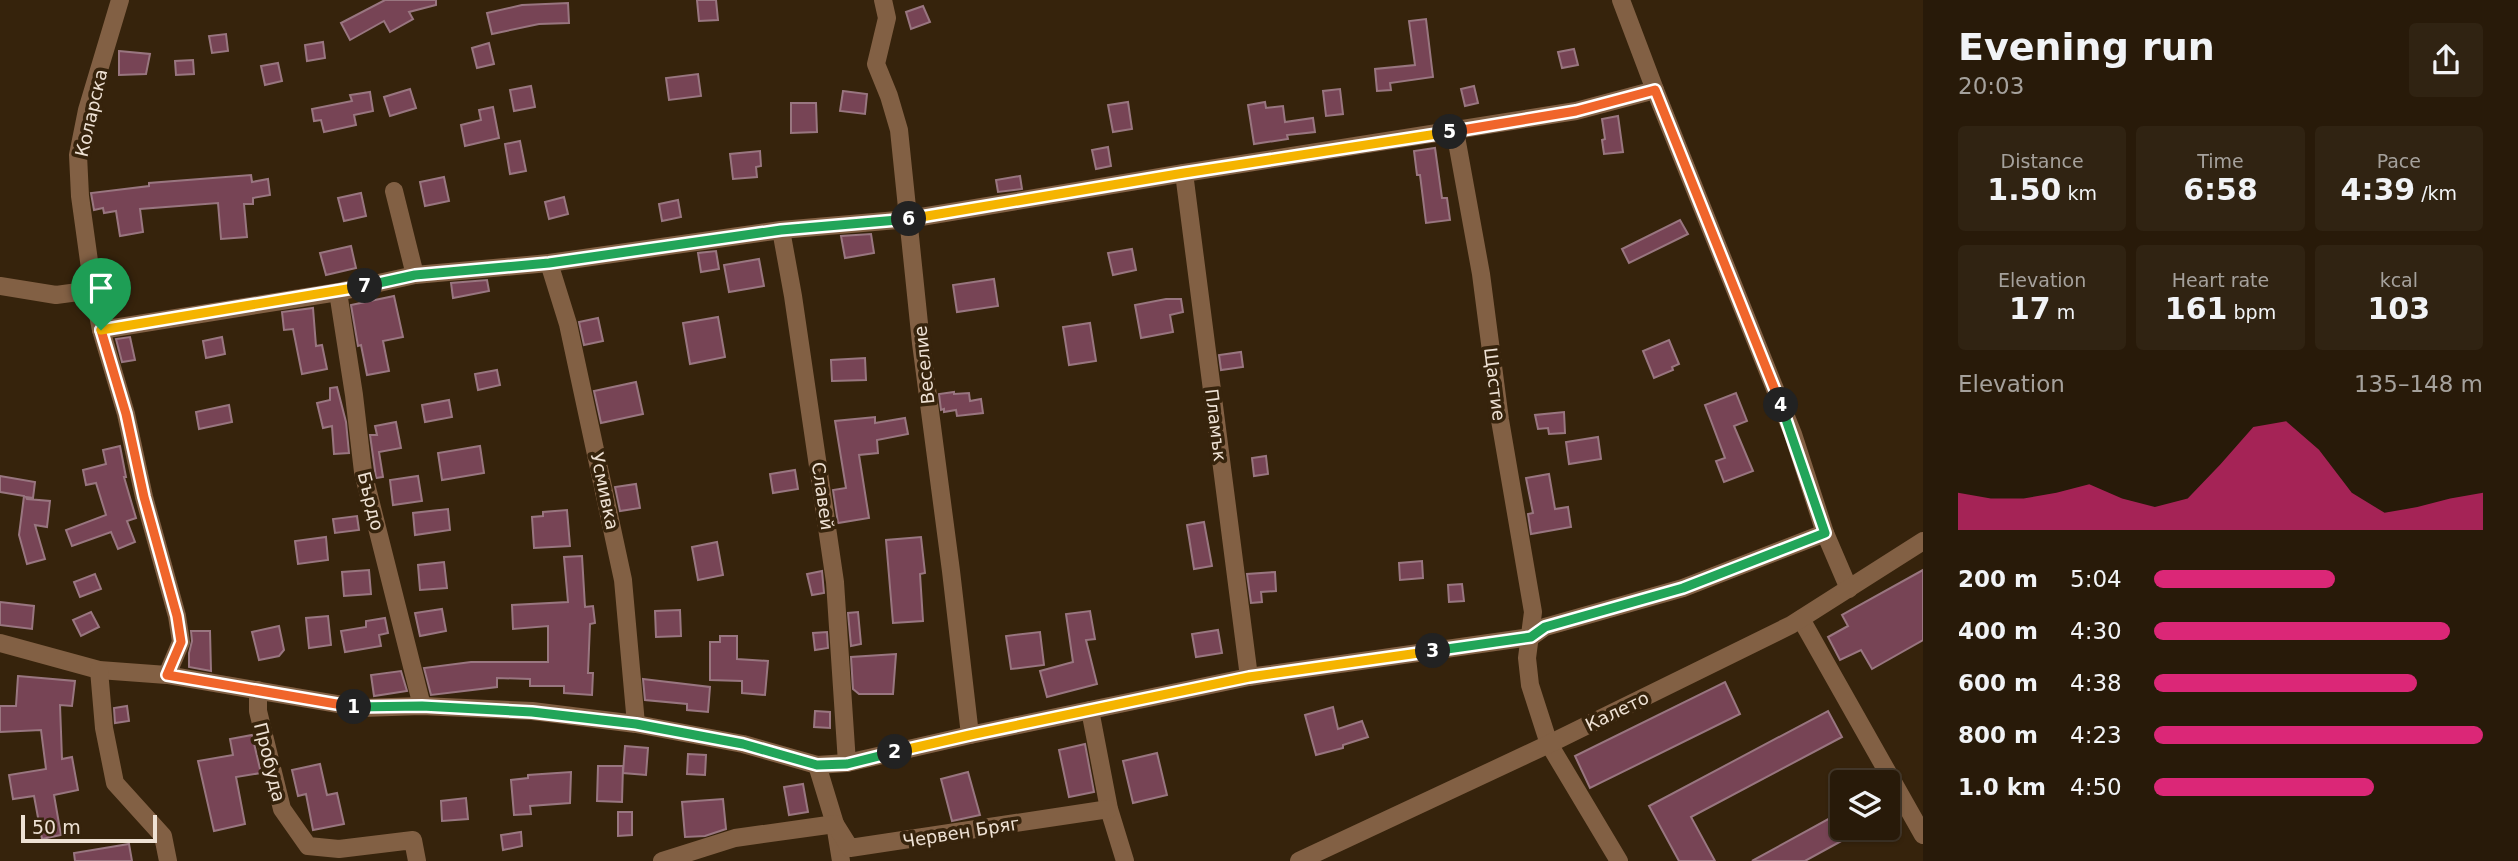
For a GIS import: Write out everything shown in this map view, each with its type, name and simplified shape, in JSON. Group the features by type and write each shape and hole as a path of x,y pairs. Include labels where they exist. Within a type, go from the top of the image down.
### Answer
{"street":[{"name":"Коларска","path":"120,0 88,110 78,155 80,196 101,330 126,414 144,497 177,616 181,642 167,675"},
{"name":"Веселие","path":"883,0 887,18 876,64 899,130 920,343 970,735"},
{"path":"1621,0 1793,435 1825,533 1849,589"},
{"path":"101,330 338,292 415,275 549,263 781,230 909,219 1576,111 1655,90"},
{"name":"Щастие","path":"1455,131 1482,274 1500,421 1533,612 1527,658 1530,685 1549,744 1619,861"},
{"name":"Пламък","path":"1184,173 1249,677"},
{"path":"394,191 415,275"},
{"name":"Славей","path":"781,230 835,582 847,764"},
{"name":"Усмивка","path":"549,263 568,324 623,580 636,724"},
{"path":"0,286 56,295 93,290"},
{"name":"Бърдо","path":"338,292 355,395 363,472 422,706"},
{"path":"0,643 99,670 167,675 361,708 422,706 532,712 636,724 743,744 817,765 847,764 970,735 1249,677 1531,637 1545,627 1683,588 1825,533"},
{"name":"Калето","path":"1299,861 1333,854 1801,619 1923,541"},
{"path":"1801,619 1923,835"},
{"path":"99,670 105,741 115,783 163,836 168,861"},
{"name":"Пробуда","path":"258,690 258,711 282,809 308,846 339,849 413,840 417,861"},
{"path":"1090,710 1109,809 1125,861"},
{"path":"817,765 835,824 841,861"},
{"name":"Червен Бряг","path":"835,824 850,849 1109,809"},
{"path":"662,861 735,838 835,824"}],"building":[{"path":"385,0 436,0 436,5 409,12 413,19 390,32 384,21 350,40 341,23"},
{"path":"697,0 716,0 718,20 699,21"},
{"path":"568,3 569,23 539,24 492,34 487,13 522,5"},
{"path":"923,6 930,22 911,29 906,12"},
{"path":"1426,19 1433,77 1390,83 1391,90 1377,91 1375,69 1415,65 1409,21"},
{"path":"226,34 228,51 212,53 209,36"},
{"path":"323,42 325,58 307,61 305,45"},
{"path":"489,43 494,64 477,68 472,48"},
{"path":"1574,49 1578,65 1562,68 1558,52"},
{"path":"119,51 150,54 146,74 119,75"},
{"path":"193,60 194,74 176,75 175,61"},
{"path":"278,63 282,81 265,85 261,66"},
{"path":"698,74 701,96 669,100 666,78"},
{"path":"531,86 535,107 514,111 510,90"},
{"path":"1474,86 1478,103 1465,106 1461,89"},
{"path":"410,89 416,108 390,116 384,97"},
{"path":"1340,89 1343,114 1326,116 1323,91"},
{"path":"843,91 867,94 865,114 840,111"},
{"path":"370,92 373,111 354,115 356,125 324,132 321,120 314,121 312,109 352,101 350,95"},
{"path":"1128,102 1132,129 1113,132 1108,105"},
{"path":"1265,102 1266,108 1283,106 1285,122 1313,118 1315,132 1287,135 1288,139 1254,144 1248,105"},
{"path":"791,103 816,103 817,132 791,133"},
{"path":"493,107 499,138 465,146 461,125 481,120 479,110"},
{"path":"1618,116 1623,152 1604,154 1602,119"},
{"path":"520,141 526,171 510,174 505,144"},
{"path":"1108,147 1111,166 1096,169 1092,150"},
{"path":"1435,148 1442,198 1447,198 1450,220 1426,223 1414,151"},
{"path":"760,151 761,166 756,167 757,177 733,179 730,154"},
{"path":"251,175 252,182 268,179 270,195 253,198 253,204 244,204 247,237 221,239 218,203 140,209 143,232 120,236 116,211 104,213 103,208 94,210 91,193 149,186 149,183"},
{"path":"1020,176 1022,189 998,192 996,180"},
{"path":"444,177 449,201 425,206 420,182"},
{"path":"361,193 366,216 344,221 338,198"},
{"path":"564,197 568,214 549,219 545,202"},
{"path":"678,200 681,217 662,221 659,204"},
{"path":"1680,220 1688,234 1629,263 1622,249"},
{"path":"871,234 874,253 845,258 841,236"},
{"path":"351,246 356,268 326,275 320,253"},
{"path":"1132,249 1136,270 1113,275 1108,253"},
{"path":"716,251 719,269 701,272 698,253"},
{"path":"759,259 764,286 729,292 724,265"},
{"path":"994,279 998,306 957,312 953,285"},
{"path":"487,280 489,291 453,298 451,283"},
{"path":"394,296 403,337 383,341 389,371 367,375 361,345 358,346 351,305"},
{"path":"1181,299 1183,312 1170,315 1173,332 1141,338 1135,305"},
{"path":"313,308 316,346 322,345 327,369 302,374 293,329 284,330 282,312"},
{"path":"718,317 725,357 690,364 683,323"},
{"path":"598,318 603,341 584,345 579,322"},
{"path":"1090,323 1096,361 1069,365 1063,327"},
{"path":"130,337 135,360 122,362 116,339"},
{"path":"222,337 225,354 206,358 203,341"},
{"path":"1669,340 1679,364 1672,367 1673,370 1654,378 1643,351"},
{"path":"1241,352 1243,367 1221,370 1219,355"},
{"path":"865,358 866,380 832,381 831,360"},
{"path":"497,370 500,385 478,390 475,374"},
{"path":"636,382 643,414 601,423 594,391"},
{"path":"337,387 346,422 349,453 334,454 332,426 323,428 317,403 330,400 330,388"},
{"path":"969,393 970,401 981,399 983,413 957,416 956,410 941,410 939,394"},
{"path":"1736,393 1747,421 1734,426 1753,471 1724,482 1716,461 1725,458 1705,405"},
{"path":"449,400 452,417 425,422 422,405"},
{"path":"229,405 232,422 199,429 196,412"},
{"path":"1564,412 1565,433 1549,434 1548,428 1538,429 1535,415"},
{"path":"875,417 875,423 905,418 908,434 877,440 878,453 859,455 869,518 838,523 833,490 846,488 835,421"},
{"path":"396,422 401,448 379,452 383,477 376,478 370,435 377,435 375,426"},
{"path":"1598,437 1601,459 1569,464 1566,442"},
{"path":"120,446 124,477 136,518 127,521 135,542 118,549 111,532 72,546 66,530 106,515 96,483 86,485 83,470 106,464 103,450"},
{"path":"480,446 484,473 442,480 438,453"},
{"path":"1266,456 1268,474 1254,476 1252,458"},
{"path":"795,470 798,489 773,493 770,474"},
{"path":"1549,474 1555,509 1568,507 1571,527 1531,534 1528,514 1533,513 1526,478"},
{"path":"0,476 35,482 33,498 26,497 27,499 50,501 47,527 35,525 45,559 27,564 19,535 24,496 0,492"},
{"path":"418,476 422,501 393,505 390,480"},
{"path":"636,484 640,508 620,511 615,487"},
{"path":"448,509 450,530 415,535 413,513"},
{"path":"567,510 570,546 534,548 532,517 543,516 543,512"},
{"path":"357,516 359,530 335,533 333,519"},
{"path":"1204,522 1212,566 1194,569 1187,525"},
{"path":"326,537 328,560 298,564 295,541"},
{"path":"921,537 925,573 920,574 923,621 893,623 886,540"},
{"path":"717,542 723,575 698,580 692,547"},
{"path":"582,556 585,607 593,606 595,623 590,624 588,673 593,673 592,695 564,693 564,686 530,686 530,679 497,678 497,687 431,695 424,668 471,662 548,662 548,626 513,629 512,605 568,602 564,557"},
{"path":"1422,561 1423,578 1400,580 1399,563"},
{"path":"444,562 447,588 420,590 418,565"},
{"path":"369,570 371,594 344,596 342,572"},
{"path":"1923,570 1923,640 1872,669 1861,650 1840,660 1828,637 1848,626 1842,615"},
{"path":"822,571 824,593 812,595 807,574"},
{"path":"1275,572 1276,591 1261,592 1262,602 1251,603 1247,574"},
{"path":"95,574 101,589 80,597 74,582"},
{"path":"1462,584 1464,601 1449,602 1448,585"},
{"path":"0,602 34,606 32,629 0,625"},
{"path":"442,609 446,631 420,636 415,613"},
{"path":"680,610 681,636 656,637 655,611"},
{"path":"1090,611 1095,639 1086,640 1097,684 1047,697 1040,671 1073,662 1066,614"},
{"path":"91,612 99,627 81,636 73,620"},
{"path":"858,612 861,644 851,646 848,613"},
{"path":"328,616 331,645 309,648 306,618"},
{"path":"385,618 388,633 379,635 381,646 345,652 341,631 366,627 366,621"},
{"path":"279,626 284,650 279,656 259,660 252,632"},
{"path":"1218,630 1222,653 1196,657 1192,634"},
{"path":"191,631 210,631 211,671 189,667"},
{"path":"827,632 828,648 815,650 813,633"},
{"path":"1040,632 1044,665 1011,669 1006,636"},
{"path":"720,636 737,636 737,659 768,661 765,695 742,693 742,681 710,680 710,642 720,642"},
{"path":"896,654 893,694 859,694 853,689 851,657"},
{"path":"401,671 407,691 374,696 371,675"},
{"path":"18,676 75,681 72,706 60,705 62,759 72,757 78,790 54,795 61,835 42,839 34,796 13,799 9,775 46,769 41,730 0,732 0,706 16,706"},
{"path":"643,679 710,687 708,712 687,710 687,704 645,700"},
{"path":"1725,682 1740,714 1590,788 1575,756"},
{"path":"127,706 129,721 115,723 114,708"},
{"path":"1333,707 1338,729 1362,721 1368,737 1343,745 1343,748 1316,755 1305,715"},
{"path":"815,711 830,712 830,728 814,727"},
{"path":"1828,711 1842,737 1691,817 1715,861 1679,861 1649,806"},
{"path":"252,735 261,773 236,777 245,824 214,831 198,761 233,755 230,739"},
{"path":"1085,744 1094,792 1069,797 1059,750"},
{"path":"625,746 648,748 646,775 623,773"},
{"path":"1157,753 1167,795 1133,803 1123,761"},
{"path":"688,754 706,755 705,775 687,774"},
{"path":"320,764 327,795 337,793 344,824 313,830 306,794 298,796 292,770"},
{"path":"598,766 623,766 622,802 597,801"},
{"path":"571,772 570,803 530,806 531,814 514,815 511,780 528,778 528,775"},
{"path":"968,772 980,815 952,821 941,779"},
{"path":"803,784 808,812 789,815 784,787"},
{"path":"466,798 468,819 442,821 441,801"},
{"path":"723,799 726,829 705,836 685,837 682,802"},
{"path":"618,812 632,812 632,835 618,836"},
{"path":"1830,818 1830,840 1843,840 1805,861 1752,861"},
{"path":"521,832 522,846 503,850 501,835"},
{"path":"129,844 132,861 75,861 74,853"}],"route":[{"path":"1655,90 1793,435 1825,533 1683,588 1545,627 1531,637 1249,677 970,735 847,764 817,765 743,744 636,724 532,712 422,706 361,708 167,675 181,642 177,616 144,497 126,414 101,330 338,292 415,275 549,263 781,230 909,219 1576,111 1655,90"}]}
